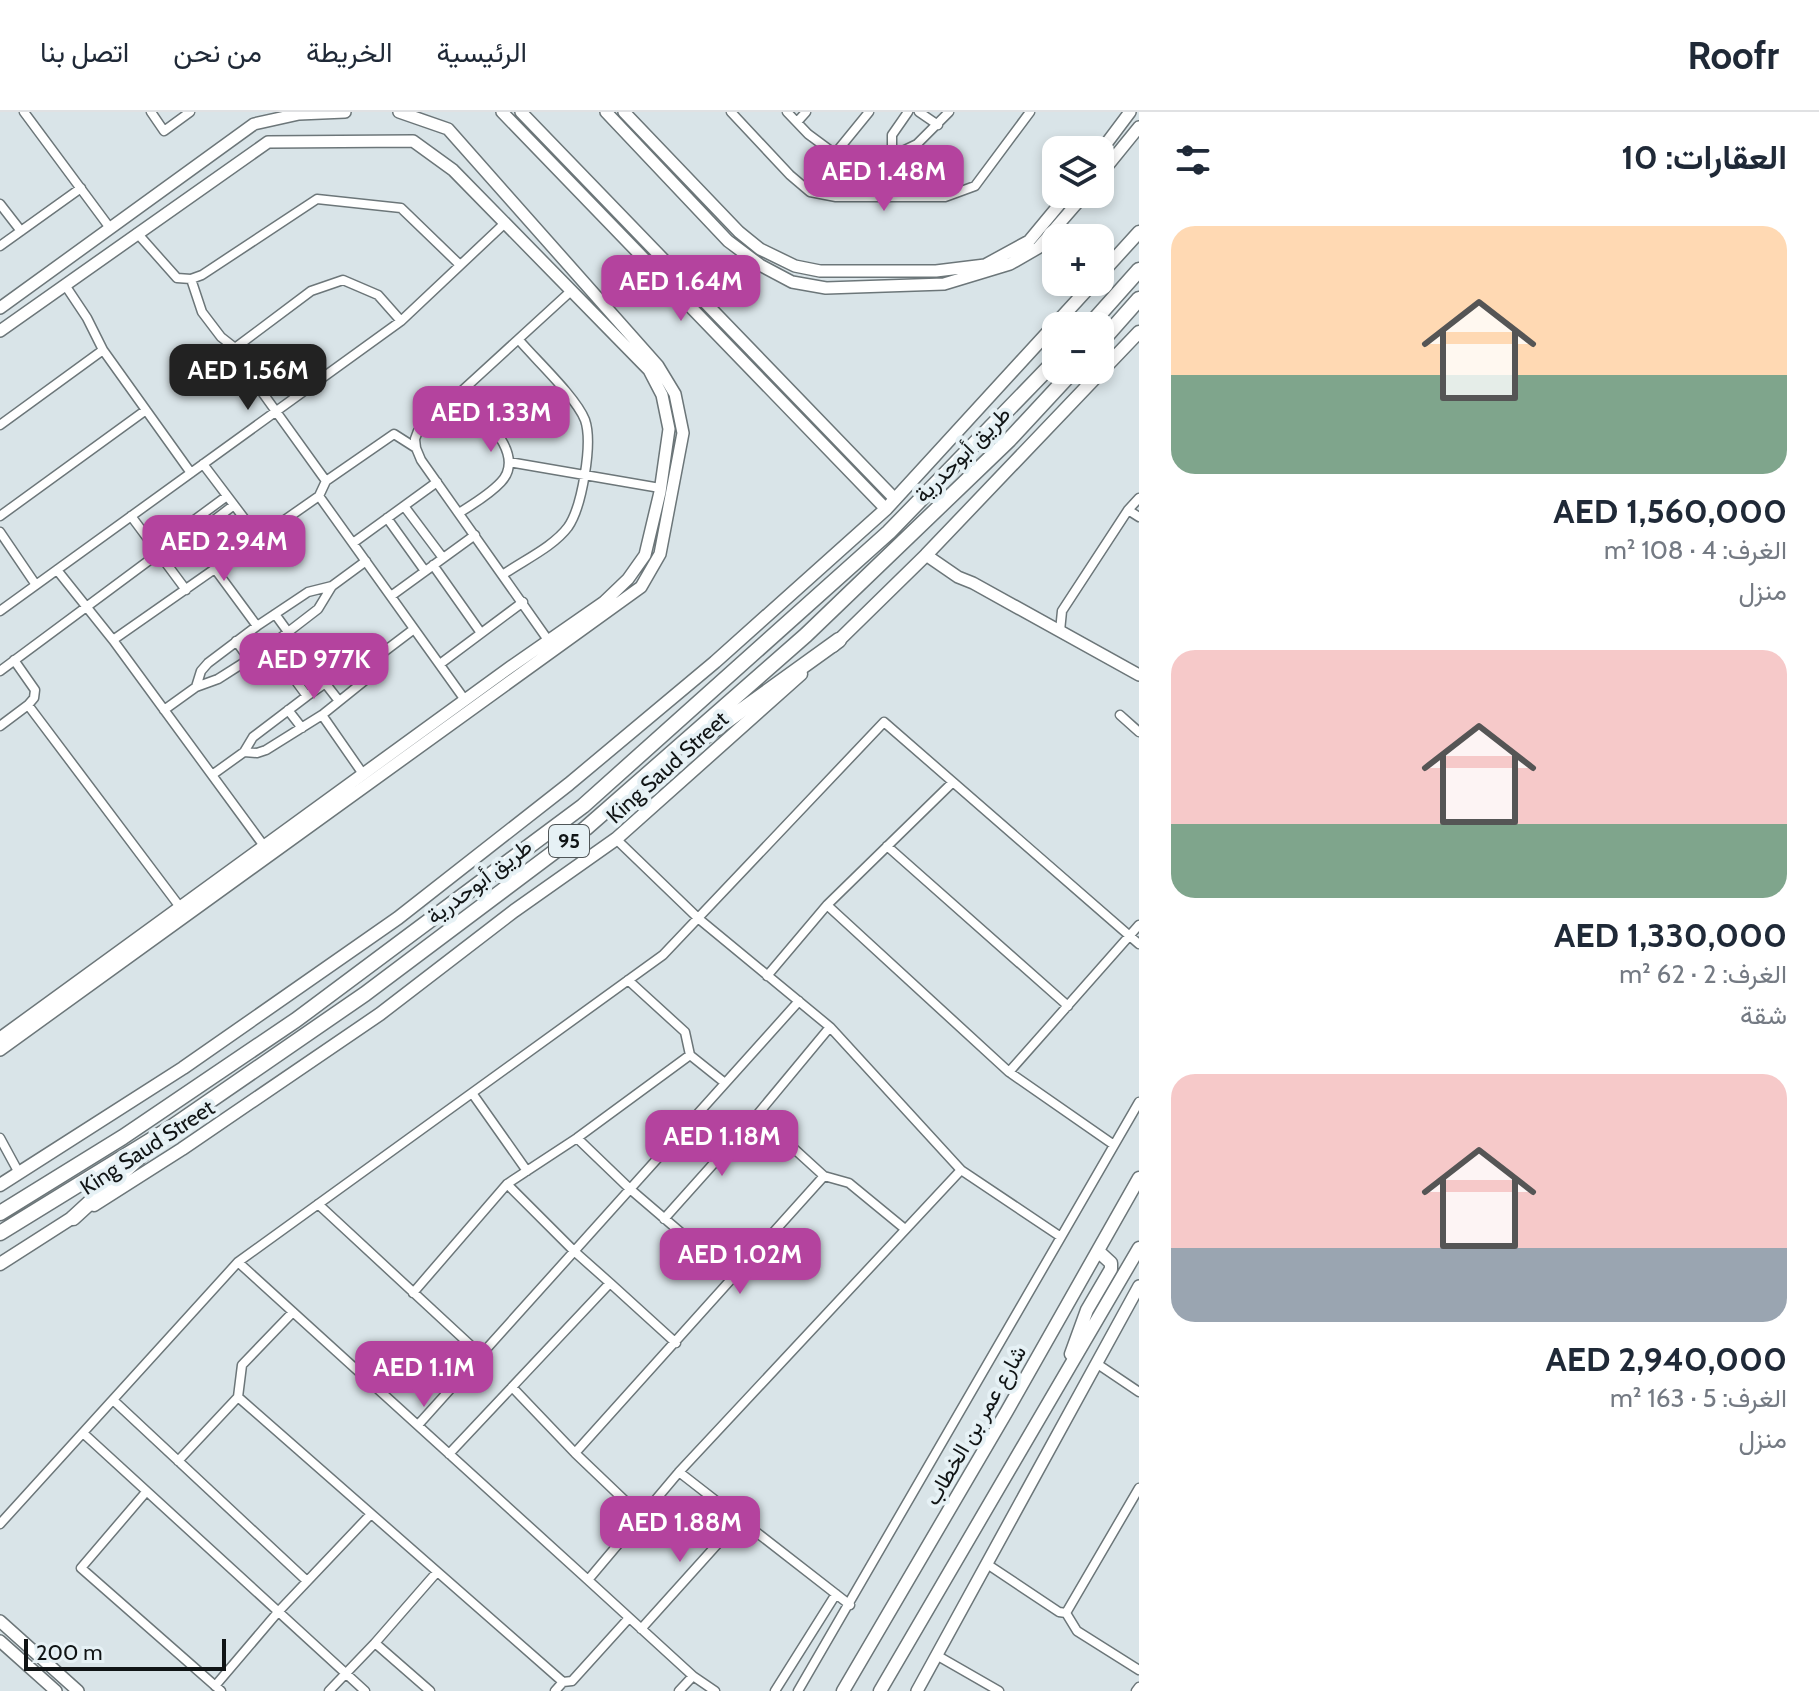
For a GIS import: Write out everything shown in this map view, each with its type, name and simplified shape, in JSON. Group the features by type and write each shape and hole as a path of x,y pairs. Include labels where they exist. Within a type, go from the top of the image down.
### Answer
{"highway":[{"path":"1102,312 1139,270"},
{"path":"1114,327 1139,299"},
{"name":"طريق أبوحدرية","path":"0,1213 123,1137 296,1020 583,806 889,532 1042,374"},
{"name":"طريق أبوحدرية","path":"0,1233 169,1129 365,994 586,828 806,635 1009,440 1061,384"},
{"path":"634,788 839,640"},
{"path":"73,1218 169,1129"}],"main road":[{"path":"1114,260 1139,232"},
{"path":"0,1185 183,1068 398,918 618,743 715,662 886,509 1081,296"},
{"name":"King Saud Street","path":"0,1264 182,1149 380,1014 514,911 616,839 839,640 926,555 1139,332"},
{"name":"شارع عمر بن الخطاب","path":"843,1691 1139,1178"},
{"path":"880,1691 1139,1248"},
{"path":"1061,1383 1087,1310 1111,1269 1111,1263 1098,1251"}],"street":[{"path":"24,112 110,228"},
{"path":"151,112 164,131 190,112"},
{"path":"0,308 254,124 299,114 345,112"},
{"path":"0,1050 641,587 660,554 683,433 675,394 658,366 448,129 399,112"},
{"path":"502,112 886,509"},
{"path":"521,112 895,499"},
{"path":"606,112 728,241 760,265 792,282 826,288 944,284 1010,264 1038,248 1073,208"},
{"path":"624,112 739,232 760,249 795,266 820,271 936,271 985,265 1029,241 1056,208"},
{"path":"731,112 810,192 836,197 945,197 975,186 1030,112"},
{"path":"787,112 831,151 838,150 869,112"},
{"path":"797,122 806,112"},
{"path":"892,197 892,135 908,112"},
{"path":"919,112 938,125"},
{"path":"890,157 917,144 949,112"},
{"path":"1112,136 1130,112"},
{"path":"1114,158 1139,127"},
{"path":"0,331 268,142 413,141 453,170 649,370 662,395 669,429 645,555 628,579 604,602 0,1038"},
{"path":"0,246 81,188"},
{"path":"137,233 177,278 191,279 202,275 317,199 401,208 459,264"},
{"path":"0,204 21,231"},
{"path":"0,611 401,321 505,223"},
{"path":"191,279 202,312 221,337 235,348 249,374 326,481"},
{"path":"235,348 311,291 343,280 378,295 401,321"},
{"path":"65,285 103,350 191,473"},
{"path":"548,640 437,482 416,448 415,439 418,431 571,291"},
{"path":"504,574 567,528 574,516 584,474 588,433 579,409 519,340"},
{"path":"0,425 103,350"},
{"path":"459,513 503,480 510,468 504,443 461,392"},
{"path":"0,516 146,410"},
{"path":"113,640 319,496 326,481 394,434 416,448"},
{"path":"509,462 660,488"},
{"path":"203,464 259,538"},
{"path":"353,543 437,482"},
{"path":"159,553 227,496"},
{"path":"319,496 465,700"},
{"path":"1060,631 1062,611 1139,498"},
{"path":"0,671 159,553 234,505"},
{"path":"404,506 443,558"},
{"path":"1128,510 1139,517"},
{"path":"131,516 186,590"},
{"path":"387,518 481,633"},
{"path":"0,532 36,585"},
{"path":"391,596 475,535"},
{"path":"926,555 958,577 1139,675"},
{"path":"196,687 201,671 236,641 308,592 332,586 366,561"},
{"path":"215,569 257,626"},
{"path":"57,570 113,640 264,846"},
{"path":"164,710 196,687 218,679 270,646 318,609 332,586"},
{"path":"440,664 523,602"},
{"path":"275,614 288,632"},
{"path":"212,775 244,752 253,737 307,696 363,658 377,657 414,629"},
{"path":"236,641 249,659"},
{"path":"270,646 307,696"},
{"path":"244,752 266,750 322,715 373,674 377,657"},
{"path":"0,726 34,698 35,690 14,660"},
{"path":"325,683 339,701"},
{"path":"28,705 180,907"},
{"path":"288,710 302,728"},
{"path":"322,715 363,774"},
{"path":"1120,715 1139,732"},
{"path":"0,1524 238,1262 663,955 884,722 1139,944"},
{"path":"767,976 827,905 953,782"},
{"path":"616,839 699,919 830,1027 961,1170 1061,1237"},
{"path":"887,846 1068,1006"},
{"path":"827,905 1009,1072 1114,1145"},
{"path":"1009,1072 1139,925"},
{"path":"628,980 685,1032 690,1055 725,1083"},
{"path":"418,1425 799,1001"},
{"path":"664,1219 830,1027"},
{"path":"413,1293 507,1184 577,1138 690,1055"},
{"path":"472,1093 527,1171"},
{"path":"798,1691 1139,1102"},
{"path":"757,1115 824,1176 849,1183 905,1229"},
{"path":"0,1138 19,1173"},
{"path":"577,1138 630,1189 734,1278"},
{"path":"588,1580 679,1472 961,1170"},
{"path":"575,1453 824,1176"},
{"path":"507,1184 574,1251 676,1343"},
{"path":"318,1204 481,1355"},
{"path":"238,1262 693,1676 715,1691"},
{"path":"449,1454 610,1283"},
{"path":"917,1691 1137,1290"},
{"path":"178,1461 238,1397 242,1365 293,1312"},
{"path":"1096,1363 1139,1392"},
{"path":"512,1387 641,1516"},
{"path":"238,1397 563,1682"},
{"path":"113,1400 307,1581"},
{"path":"83,1433 365,1691"},
{"path":"679,1472 850,1605"},
{"path":"1066,1613 1139,1488"},
{"path":"146,1492 81,1568 218,1688 278,1612 371,1514"},
{"path":"641,1629 740,1519"},
{"path":"987,1564 1059,1612 1066,1613"},
{"path":"329,1691 437,1572"},
{"path":"775,1691 836,1594"},
{"path":"1066,1613 1077,1631 1139,1670"},
{"path":"555,1691 563,1682 572,1681 629,1618"},
{"path":"0,1621 78,1691"},
{"path":"0,1641 56,1691"},
{"path":"375,1643 430,1691"},
{"path":"938,1656 999,1691"},
{"path":"679,1691 693,1676"}]}
